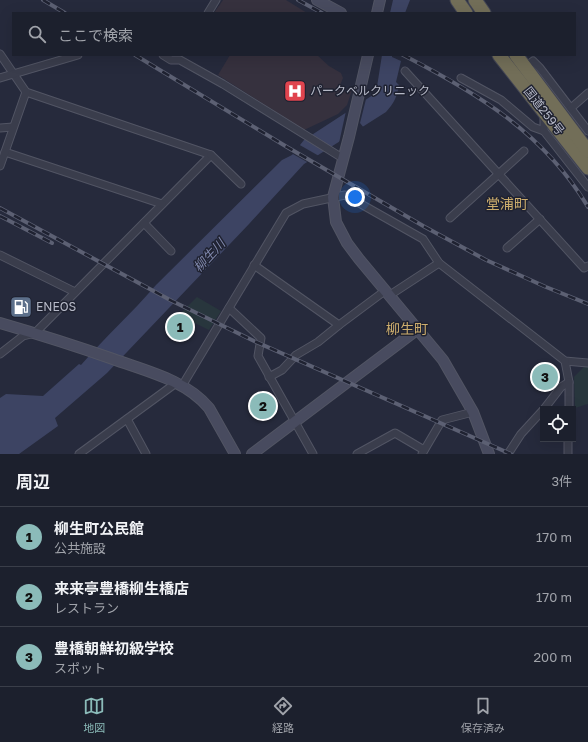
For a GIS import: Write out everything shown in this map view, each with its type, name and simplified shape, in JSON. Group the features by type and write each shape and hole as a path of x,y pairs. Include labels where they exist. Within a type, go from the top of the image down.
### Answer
{"highway":[{"path":"457,0 465,12"},
{"path":"475,0 483,12"},
{"name":"国道259号","path":"501,56 588,168"},
{"name":"国道259号","path":"517,56 588,150"}],"street":[{"path":"209,12 216,0"},
{"path":"317,0 332,4 340,12"},
{"path":"377,12 380,0"},
{"path":"0,54 12,74 16,77 26,92 211,155 241,184"},
{"path":"0,78 75,56"},
{"path":"165,56 171,60 181,57 344,159"},
{"path":"368,56 350,136 333,197 334,216 342,235 359,259 443,360 473,412 489,454"},
{"path":"525,67 533,61 540,68 588,131"},
{"path":"405,71 584,268 588,266"},
{"path":"461,78 501,100 533,127 544,131 588,187"},
{"path":"0,166 26,92"},
{"path":"571,108 588,93"},
{"path":"544,111 544,131"},
{"path":"0,128 13,127"},
{"path":"450,218 524,151"},
{"path":"5,152 162,204"},
{"path":"0,354 23,336 35,333 211,155"},
{"path":"80,454 127,419 179,384 229,308 286,213 303,204 333,197 345,195 423,239 439,263 565,361 588,363"},
{"path":"507,248 540,219"},
{"path":"144,223 171,251"},
{"path":"0,255 75,292"},
{"path":"270,377 282,370 296,355 318,342 339,325 388,293 439,263"},
{"path":"254,265 339,325"},
{"path":"229,308 261,338 258,356 313,454"},
{"path":"0,323 90,351 179,384 204,402 209,408 236,454"},
{"path":"252,454 296,423 418,329"},
{"path":"565,361 569,382 569,406"},
{"path":"547,406 561,387 569,382"},
{"path":"357,454 395,432 423,452 442,420 473,412"},
{"path":"508,454 521,434 540,414"},
{"path":"127,419 146,454"},
{"path":"568,442 568,454"}],"shaded area":[{"path":"223,0 286,0 305,12 215,12"},
{"name":"パークベルクリニック","path":"229,56 318,56 329,66 341,73 343,78 339,88 348,93 351,89 352,90 347,105 338,114 304,130 218,75"},
{"path":"197,297 221,311 209,330 179,315"},
{"path":"585,366 588,367 588,404 576,408 575,406 574,377"}],"water":[{"path":"393,0 410,0 405,12 390,12"},
{"name":"柳生川","path":"382,56 392,56 401,61 396,82 399,85 395,100 386,112 304,164 107,373 55,418 58,426 19,454 0,454 0,398 6,394 43,396 79,364 81,365 156,285 282,160 292,155 304,140 376,93"}],"pier":[{"path":"366,99 360,123 364,128 339,143 346,111"},
{"path":"298,144 319,156 309,163 291,153"}],"railway":[{"path":"43,0 63,12"},
{"path":"298,0 320,12"},
{"path":"137,56 287,147 425,227 486,260 588,304"},
{"path":"405,56 457,84 482,100 530,136 551,157 588,207"},
{"path":"0,208 172,301 254,341 511,454"},
{"path":"0,216 52,243"}],"place":[{"name":"パークベルクリニック","path":"295,91"},
{"name":"ENEOS","path":"21,307"},
{"name":"柳生町公民館","path":"180,327"},
{"name":"豊橋朝鮮初級学校","path":"545,377"},
{"name":"来来亭豊橋柳生橋店","path":"263,406"}],"district":[{"name":"堂浦町","path":"507,204"},
{"name":"柳生町","path":"407,329"}]}
